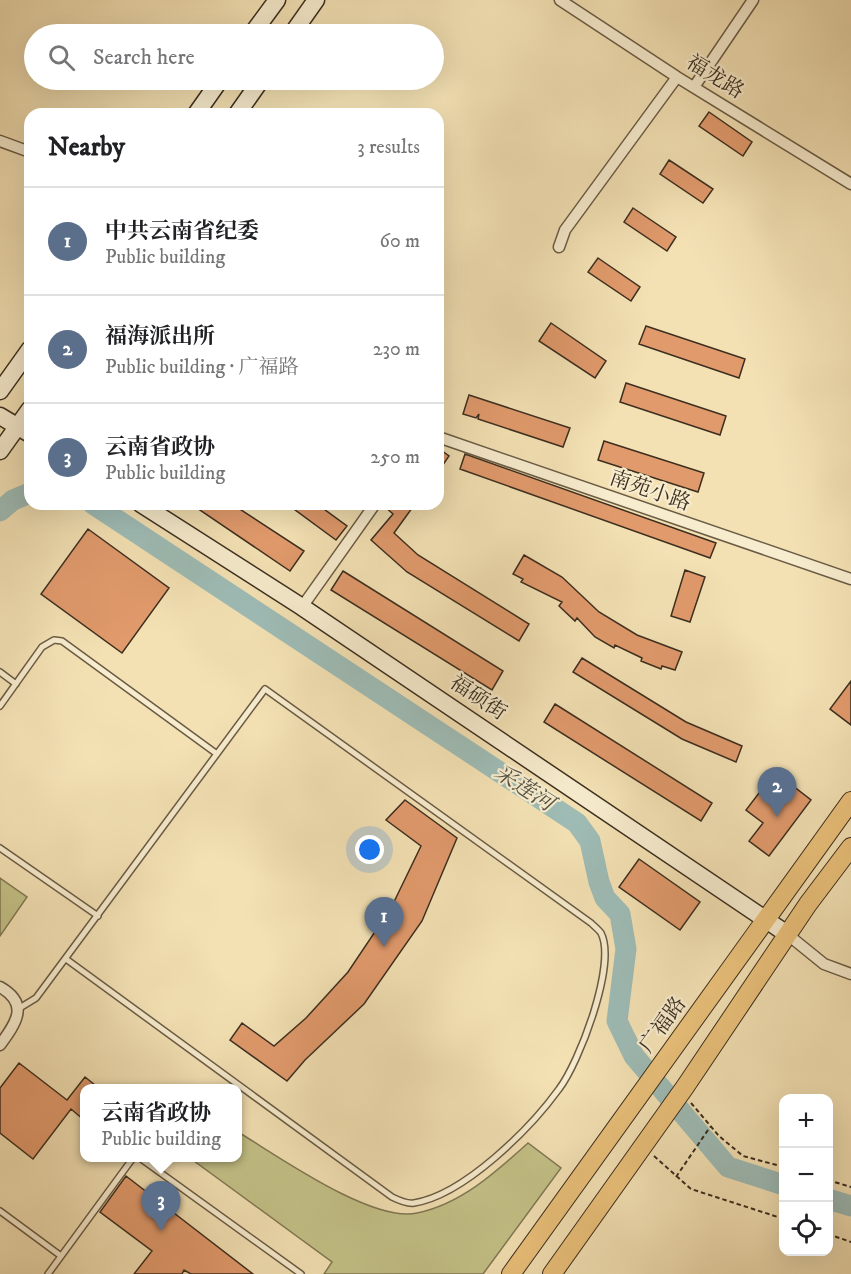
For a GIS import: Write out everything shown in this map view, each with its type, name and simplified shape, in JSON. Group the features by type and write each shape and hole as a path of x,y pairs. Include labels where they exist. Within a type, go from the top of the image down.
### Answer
{"main road":[{"name":"广福路","path":"511,1274 851,801"},
{"path":"552,1274 685,1087 787,934 851,847"}],"street":[{"path":"259,24 277,0"},
{"name":"福龙路","path":"560,0 677,77 851,184"},
{"path":"694,87 753,0"},
{"path":"298,24 312,3"},
{"path":"559,247 565,230 677,77"},
{"path":"200,108 213,90"},
{"path":"241,108 254,90"},
{"path":"0,141 24,150"},
{"path":"0,391 24,358"},
{"path":"0,416 24,430 0,451"},
{"name":"南苑小路","path":"444,439 652,513 851,579"},
{"name":"福硕街","path":"150,510 302,607 766,917 787,934"},
{"path":"302,607 371,510"},
{"path":"787,934 824,964 851,974"},
{"path":"0,987 12,996 18,1009 16,1024 0,1045"}],"lane":[{"path":"0,706 42,647 54,640 63,641 217,754"},
{"path":"0,672 16,684"},
{"path":"18,1009 36,998 265,689 591,923 601,933 604,954 602,986 587,1032 560,1088 524,1131 483,1167 441,1193 412,1204 398,1200 242,1087"},
{"path":"0,848 98,916"},
{"path":"66,959 238,1084"},
{"path":"48,1274 130,1162"},
{"path":"146,1162 301,1274"},
{"path":"0,1211 62,1256"}],"path":[{"path":"685,1087 690,1101 710,1127 743,1156 779,1166"},
{"path":"676,1177 710,1127"},
{"path":"643,1145 691,1189 779,1218"},
{"path":"833,1182 851,1187"},
{"path":"833,1236 851,1242"}],"shaded area":[{"path":"0,878 27,897 0,936"},
{"path":"242,1135 300,1171 351,1198 376,1208 398,1213 417,1213 433,1209 463,1195 490,1176 528,1143 561,1168 483,1274 324,1274 332,1262 195,1162 242,1162"}],"building":[{"path":"709,112 752,142 743,156 699,126"},
{"path":"669,160 713,189 703,203 660,174"},
{"path":"633,208 676,237 667,251 624,222"},
{"path":"598,258 640,287 631,301 588,272"},
{"path":"551,323 606,361 595,378 539,341"},
{"path":"646,326 745,359 739,378 639,344"},
{"path":"626,383 726,416 720,435 620,402"},
{"path":"469,395 570,428 563,447 478,419 479,414 476,418 463,414"},
{"path":"604,441 704,473 698,492 598,460"},
{"path":"444,452 449,456 444,463"},
{"path":"465,454 716,543 710,558 460,469"},
{"path":"200,510 241,510 304,551 290,571"},
{"path":"295,510 325,510 347,526 336,540"},
{"path":"389,510 411,510 394,533 418,555 529,624 519,641 407,572 371,540 393,514"},
{"path":"88,529 169,588 122,653 41,594"},
{"path":"524,555 562,577 599,612 637,635 682,652 675,670 662,666 661,669 641,661 642,658 615,645 614,648 595,637 577,618 575,621 559,606 562,602 521,582 523,579 513,574"},
{"path":"685,570 705,577 690,622 671,616"},
{"path":"343,571 503,671 492,690 331,590"},
{"path":"582,658 686,722 742,746 736,762 682,739 573,672"},
{"path":"851,681 851,725 830,709"},
{"path":"555,704 712,803 701,821 544,722"},
{"path":"775,772 811,800 769,856 749,841 763,823 746,810"},
{"path":"405,800 457,838 422,921 364,1004 305,1060 287,1081 230,1040 242,1023 274,1046 306,1018 348,972 391,908 421,846 386,820"},
{"path":"639,859 700,902 680,930 619,887"},
{"path":"19,1063 67,1100 85,1077 94,1084 80,1084 80,1117 71,1109 33,1159 0,1133 0,1088"},
{"path":"126,1176 253,1274 191,1274 184,1270 182,1274 134,1274 152,1251 100,1212"}],"waterway":[{"name":"采莲河","path":"0,511 13,500 24,495"},
{"name":"采莲河","path":"102,510 577,823 590,841 605,898 620,914 626,949 617,1021 634,1056 728,1167 779,1183"},
{"name":"采莲河","path":"833,1201 851,1206"}],"place":[{"name":"福海派出所","path":"777,817"},
{"name":"中共云南省纪委","path":"384,947"},
{"name":"云南省政协","path":"161,1231"}]}
